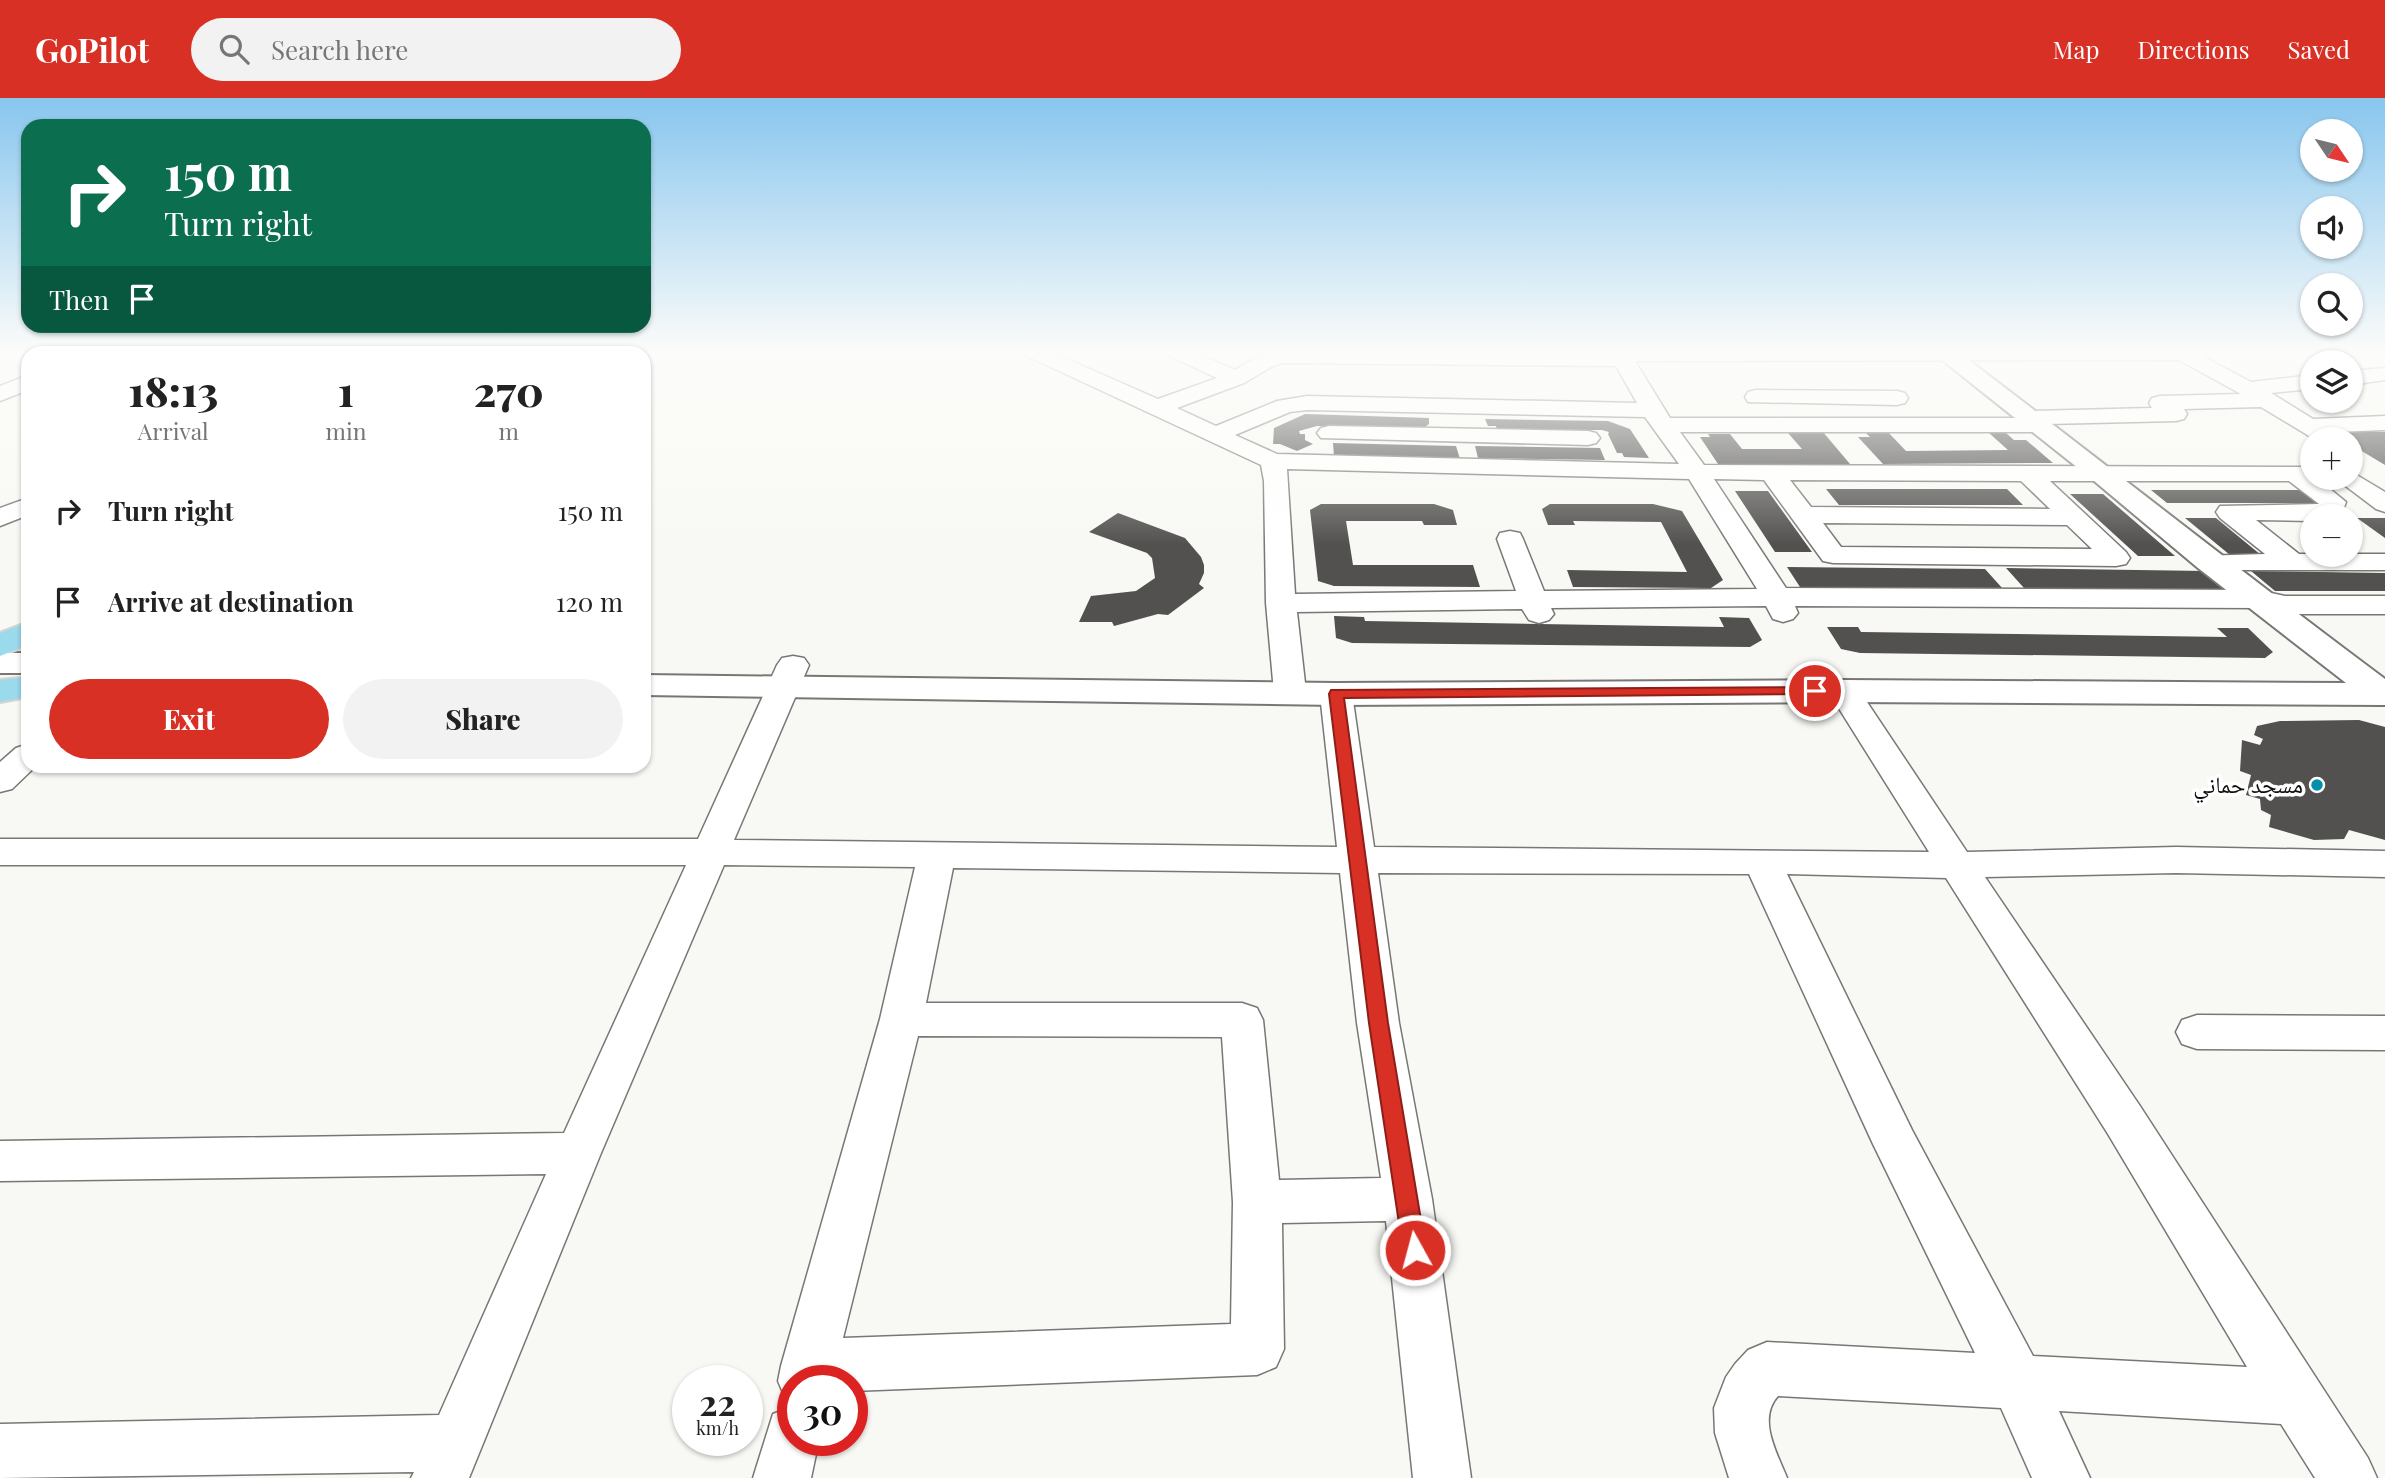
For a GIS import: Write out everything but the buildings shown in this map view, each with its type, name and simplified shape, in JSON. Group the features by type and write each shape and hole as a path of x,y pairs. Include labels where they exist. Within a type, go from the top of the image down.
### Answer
{"main road":[{"path":"0,626 21,616"},
{"path":"0,646 21,636"},
{"path":"0,691 21,688"}],"street":[{"path":"1176,416 1273,461 1697,472 2300,474"},
{"path":"1214,435 1258,416"},
{"path":"1459,416 1470,466"},
{"path":"1645,416 1776,425 1922,425 2127,416"},
{"path":"1770,416 1776,425"},
{"path":"1914,416 1922,425"},
{"path":"2026,416 2102,474 2208,562 2378,685"},
{"path":"2293,416 2311,427"},
{"path":"1657,417 1697,472 1781,607"},
{"path":"2359,427 2385,423"},
{"path":"1329,433 1587,438"},
{"path":"1273,461 1277,481 1282,608 1289,681"},
{"path":"2363,461 2383,474"},
{"path":"1772,472 1833,555 2116,558 2029,474"},
{"path":"2363,475 2383,474"},
{"path":"2363,486 2385,503"},
{"path":"2292,562 2229,512 2330,513 2333,502 2321,490"},
{"path":"0,505 21,495"},
{"path":"0,518 21,509"},
{"path":"1803,515 2072,517"},
{"path":"1510,539 1535,607"},
{"path":"2208,562 2385,562"},
{"path":"1282,608 2275,608 2385,605"},
{"path":"0,663 21,663"},
{"path":"651,666 787,676 1289,681 2136,673 2378,685"},
{"path":"651,685 787,676"},
{"path":"0,1452 79,1465 447,1460 787,676"},
{"path":"0,680 21,680"},
{"path":"1289,681 1336,694 2378,685"},
{"path":"1844,691 1954,865 2124,1121 2294,1397 2348,1478"},
{"path":"1336,694 1378,1023 1408,1199 1442,1478"},
{"path":"0,781 21,762"},
{"path":"0,852 711,852 1356,860 1762,860 1954,865 2176,860 2385,864"},
{"path":"809,1365 901,1019 937,854"},
{"path":"1762,860 1896,1144 2018,1384 2061,1478"},
{"path":"868,1370 1257,1349 1257,1202 1242,1020 901,1019"},
{"path":"2197,1032 2385,1033"},
{"path":"0,1161 578,1153"},
{"path":"1257,1202 1408,1199"},
{"path":"1758,1478 1738,1418 1749,1386 1767,1369 2294,1397"},
{"path":"782,1478 788,1456"}],"place":[{"name":"مسجد حماني","path":"2317,785"}],"route":[{"path":"1415,1250 1378,1023 1336,694 1815,691"}]}
